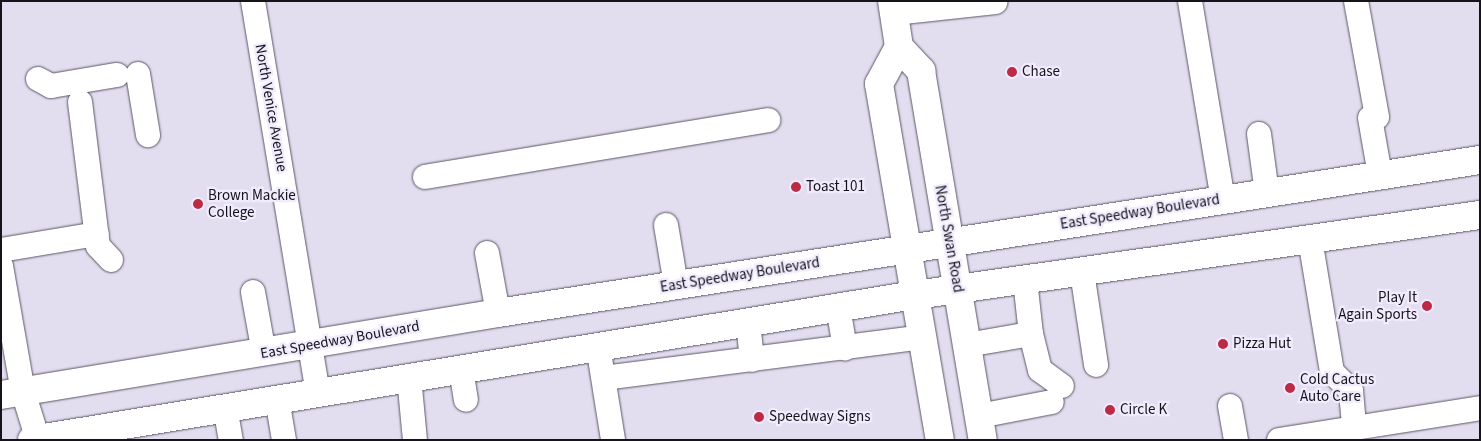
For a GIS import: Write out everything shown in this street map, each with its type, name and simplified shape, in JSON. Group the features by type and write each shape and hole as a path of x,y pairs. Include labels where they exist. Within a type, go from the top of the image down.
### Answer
{"main road":[{"path":"893,7 899,47 879,84 940,440"},
{"name":"North Swan Road","path":"899,47 921,71 948,242 981,428"},
{"name":"East Speedway Boulevard","path":"12,393 676,285 1480,160"},
{"path":"36,439 915,295 1480,215"}],"street":[{"name":"North Venice Avenue","path":"253,1 318,392"},
{"path":"1190,1 1223,200"},
{"path":"1356,1 1380,176"},
{"path":"893,7 995,2"},
{"path":"38,79 51,86 128,74 148,135"},
{"path":"80,102 98,246 111,260"},
{"path":"425,177 768,120"},
{"path":"1259,134 1267,193"},
{"path":"666,225 676,285"},
{"path":"1,250 96,234"},
{"path":"1310,239 1332,372 1351,391 1354,428"},
{"path":"487,253 498,314"},
{"path":"1,266 12,393 36,439"},
{"path":"1082,272 1096,365"},
{"path":"981,428 1057,394 1040,370 1031,334 1024,280"},
{"path":"252,292 264,353"},
{"path":"838,308 845,348"},
{"path":"748,322 752,360"},
{"path":"966,346 1031,334"},
{"path":"663,336 666,370"},
{"path":"604,378 922,337"},
{"path":"598,346 613,440"},
{"path":"461,369 466,400"},
{"path":"409,377 415,440"},
{"path":"277,399 284,440"},
{"path":"1230,406 1236,440"},
{"path":"225,407 231,440"},
{"path":"1279,440 1480,408"}],"place":[{"name":"Chase","path":"1012,72"},
{"name":"Toast 101","path":"796,187"},
{"name":"Brown Mackie College","path":"198,204"},
{"name":"Play It Again Sports","path":"1427,306"},
{"name":"Pizza Hut","path":"1223,344"},
{"name":"Cold Cactus Auto Care","path":"1290,388"},
{"name":"Circle K","path":"1110,410"},
{"name":"Speedway Signs","path":"759,417"}]}
